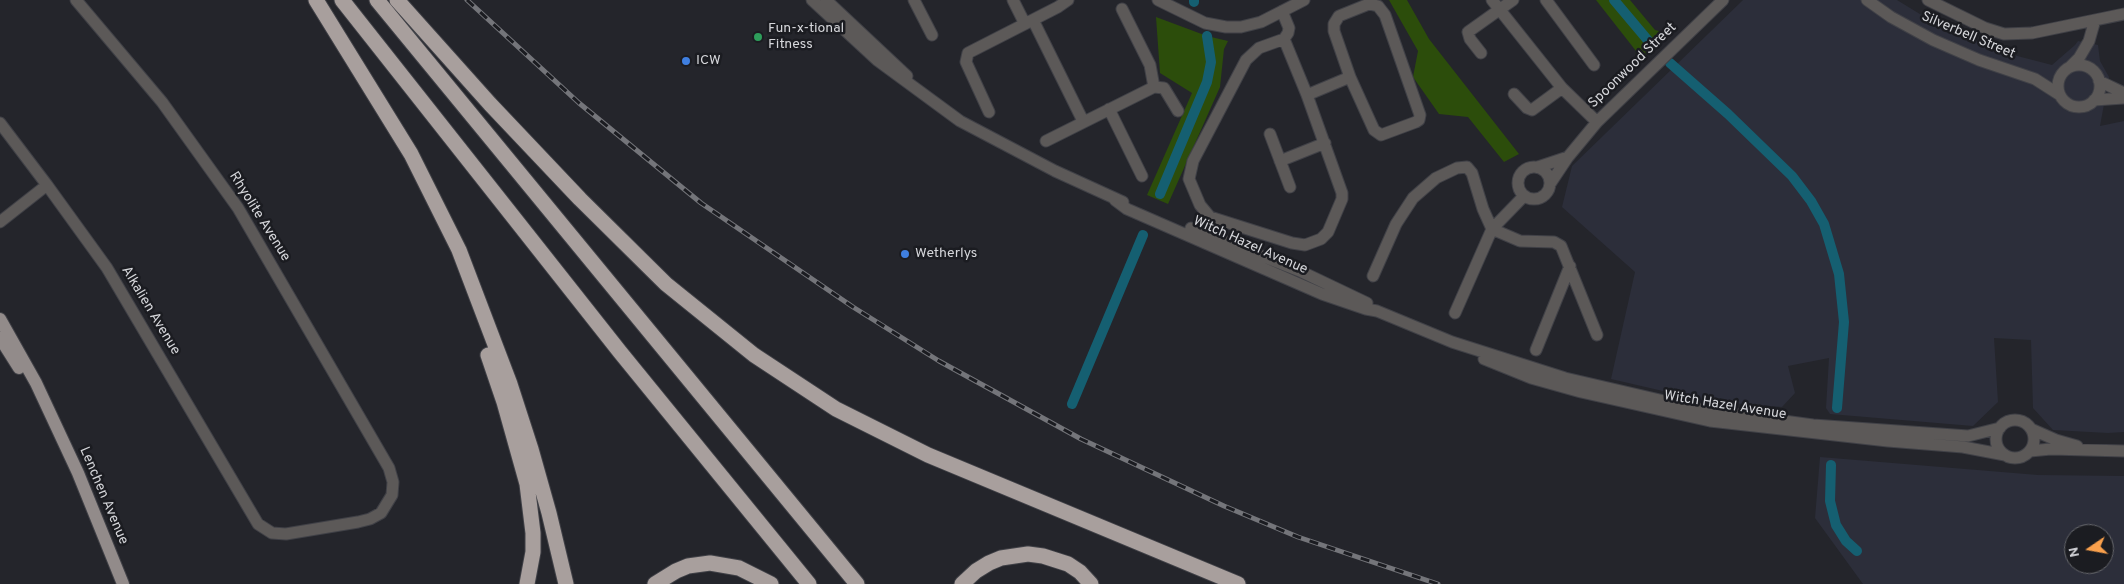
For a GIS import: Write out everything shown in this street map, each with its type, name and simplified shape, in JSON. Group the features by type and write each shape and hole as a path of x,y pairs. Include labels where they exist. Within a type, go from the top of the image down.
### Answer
{"highway":[{"path":"316,0 398,131 430,189 459,250 510,384 542,486 566,584"},
{"path":"342,0 620,352 809,584"},
{"path":"377,0 857,584"},
{"path":"397,0 490,104 580,199 666,284 754,355 836,409 920,451 1238,584"},
{"path":"398,131 449,254 490,362 520,455 527,484 534,533 534,552 527,584"},
{"path":"962,584 976,571 989,563 1001,558 1028,554 1043,556 1068,564 1080,572 1091,584"},
{"path":"655,584 676,570 710,563 740,568 771,584"}],"main road":[{"name":"Lenchen Avenue","path":"0,319 36,383 101,526 123,584"},
{"name":"Lenchen Avenue","path":"0,338 53,420"}],"street":[{"name":"Rhyolite Avenue","path":"76,0 162,102 238,208 388,468 393,482 392,495 386,507 370,520 286,534 272,532 258,524"},
{"name":"Witch Hazel Avenue","path":"812,0 902,80 922,92 960,121 984,135 1115,200 1130,204 1302,272 1368,304 1377,311 1452,342 1565,378 1703,410 1816,425 1922,434 1968,436 2000,428"},
{"name":"Witch Hazel Avenue","path":"826,0 893,61 922,92"},
{"path":"914,0 932,35"},
{"path":"1013,0 1029,22 1083,121"},
{"path":"988,112 966,62 966,56 972,50 1068,0"},
{"path":"1158,0 1205,23 1226,27 1250,26 1304,0"},
{"path":"1492,0 1562,88 1597,122"},
{"path":"1481,53 1468,32 1513,0"},
{"path":"1546,0 1594,65"},
{"name":"Spoonwood Street","path":"1550,184 1568,157 1597,122 1724,0"},
{"name":"Silverbell Street","path":"1867,0 1891,17 1933,40 1979,60 2035,79 2060,95"},
{"path":"1928,0 1985,28 2004,34 2032,33 2124,14"},
{"path":"1369,4 1375,4 1385,15 1419,107 1419,120 1385,135 1376,133 1350,77 1334,31 1334,24 1339,16 1346,12 1369,4"},
{"path":"1122,9 1150,65 1154,87"},
{"path":"1282,11 1290,28 1288,33 1284,39 1259,48 1246,60 1193,161 1190,179 1200,206 1210,217 1292,243 1305,245 1314,242 1328,232 1342,199 1341,186 1284,39"},
{"path":"2095,20 2089,41 2088,59 2091,70 2099,81 2124,93"},
{"path":"2089,41 2079,58 2061,75 2058,87 2060,95 2075,107 2088,105 2098,95 2099,81"},
{"path":"2070,67 2077,66 2091,70"},
{"name":"Silverbell Street","path":"2035,79 2061,75"},
{"path":"1307,95 1350,77"},
{"path":"1046,141 1154,87 1164,88 1178,111"},
{"path":"1514,94 1532,110 1562,88"},
{"path":"2094,100 2124,98"},
{"path":"1109,108 1142,176"},
{"name":"Alkalien Avenue","path":"0,123 107,268 258,524"},
{"path":"1270,134 1290,187"},
{"path":"1280,161 1325,143"},
{"path":"1538,167 1549,176 1550,184 1548,191 1538,199 1524,196 1518,188 1519,176 1527,167 1538,167 1568,157"},
{"path":"1374,276 1396,224 1408,204 1429,183 1456,168 1467,167 1470,169 1492,229 1520,241 1558,243 1570,266 1597,335"},
{"path":"0,222 47,185"},
{"path":"1455,313 1492,229 1524,196"},
{"path":"1536,350 1570,266"},
{"name":"Witch Hazel Avenue","path":"1452,342 1464,350 1531,378 1582,392 1710,421 1888,441 1962,447 2005,455"},
{"path":"2030,451 2034,440 2031,429 2027,424 2015,421 2004,424 2000,428 1996,440 2000,451 2005,455 2018,458 2038,449 2124,451"},
{"path":"2031,429 2056,440 2093,450"}],"shaded area":[{"path":"1743,0 1897,0 1928,19 2002,52 2052,65 2078,41 2098,45 2100,61 2109,77 2100,126 2124,121 2124,432 2053,430 2033,408 2031,340 1994,338 1998,402 1973,426 1830,414 1826,408 1829,358 1788,366 1795,393 1782,407 1706,401 1611,379 1635,272 1562,207 1572,166"},
{"path":"1820,457 2038,475 2124,476 2124,584 1863,584 1815,518"}],"green space":[{"path":"1389,0 1407,0 1429,39 1519,154 1504,162 1468,117 1439,114 1413,77 1418,51"},
{"path":"1596,0 1630,0 1655,30 1670,34 1635,66 1636,51"},
{"path":"1156,17 1207,36 1228,41 1224,49 1220,87 1168,204 1147,195 1192,93 1160,73"}],"waterway":[{"path":"1614,0 1651,44"},
{"path":"1160,194 1207,82 1211,62 1207,36"},
{"path":"1670,63 1728,114 1792,176 1811,201 1824,224 1839,274 1844,322 1837,408"},
{"path":"1072,404 1143,235"},
{"path":"1831,465 1830,501 1836,525 1846,541 1857,551"}],"railway":[{"path":"467,0 579,103 701,203 853,307 939,361 1081,439 1224,506 1298,537 1438,584"}],"place":[{"name":"Fun-x-tional Fitness","path":"758,37"},
{"name":"ICW","path":"686,61"},
{"name":"Wetherlys","path":"905,254"}]}
